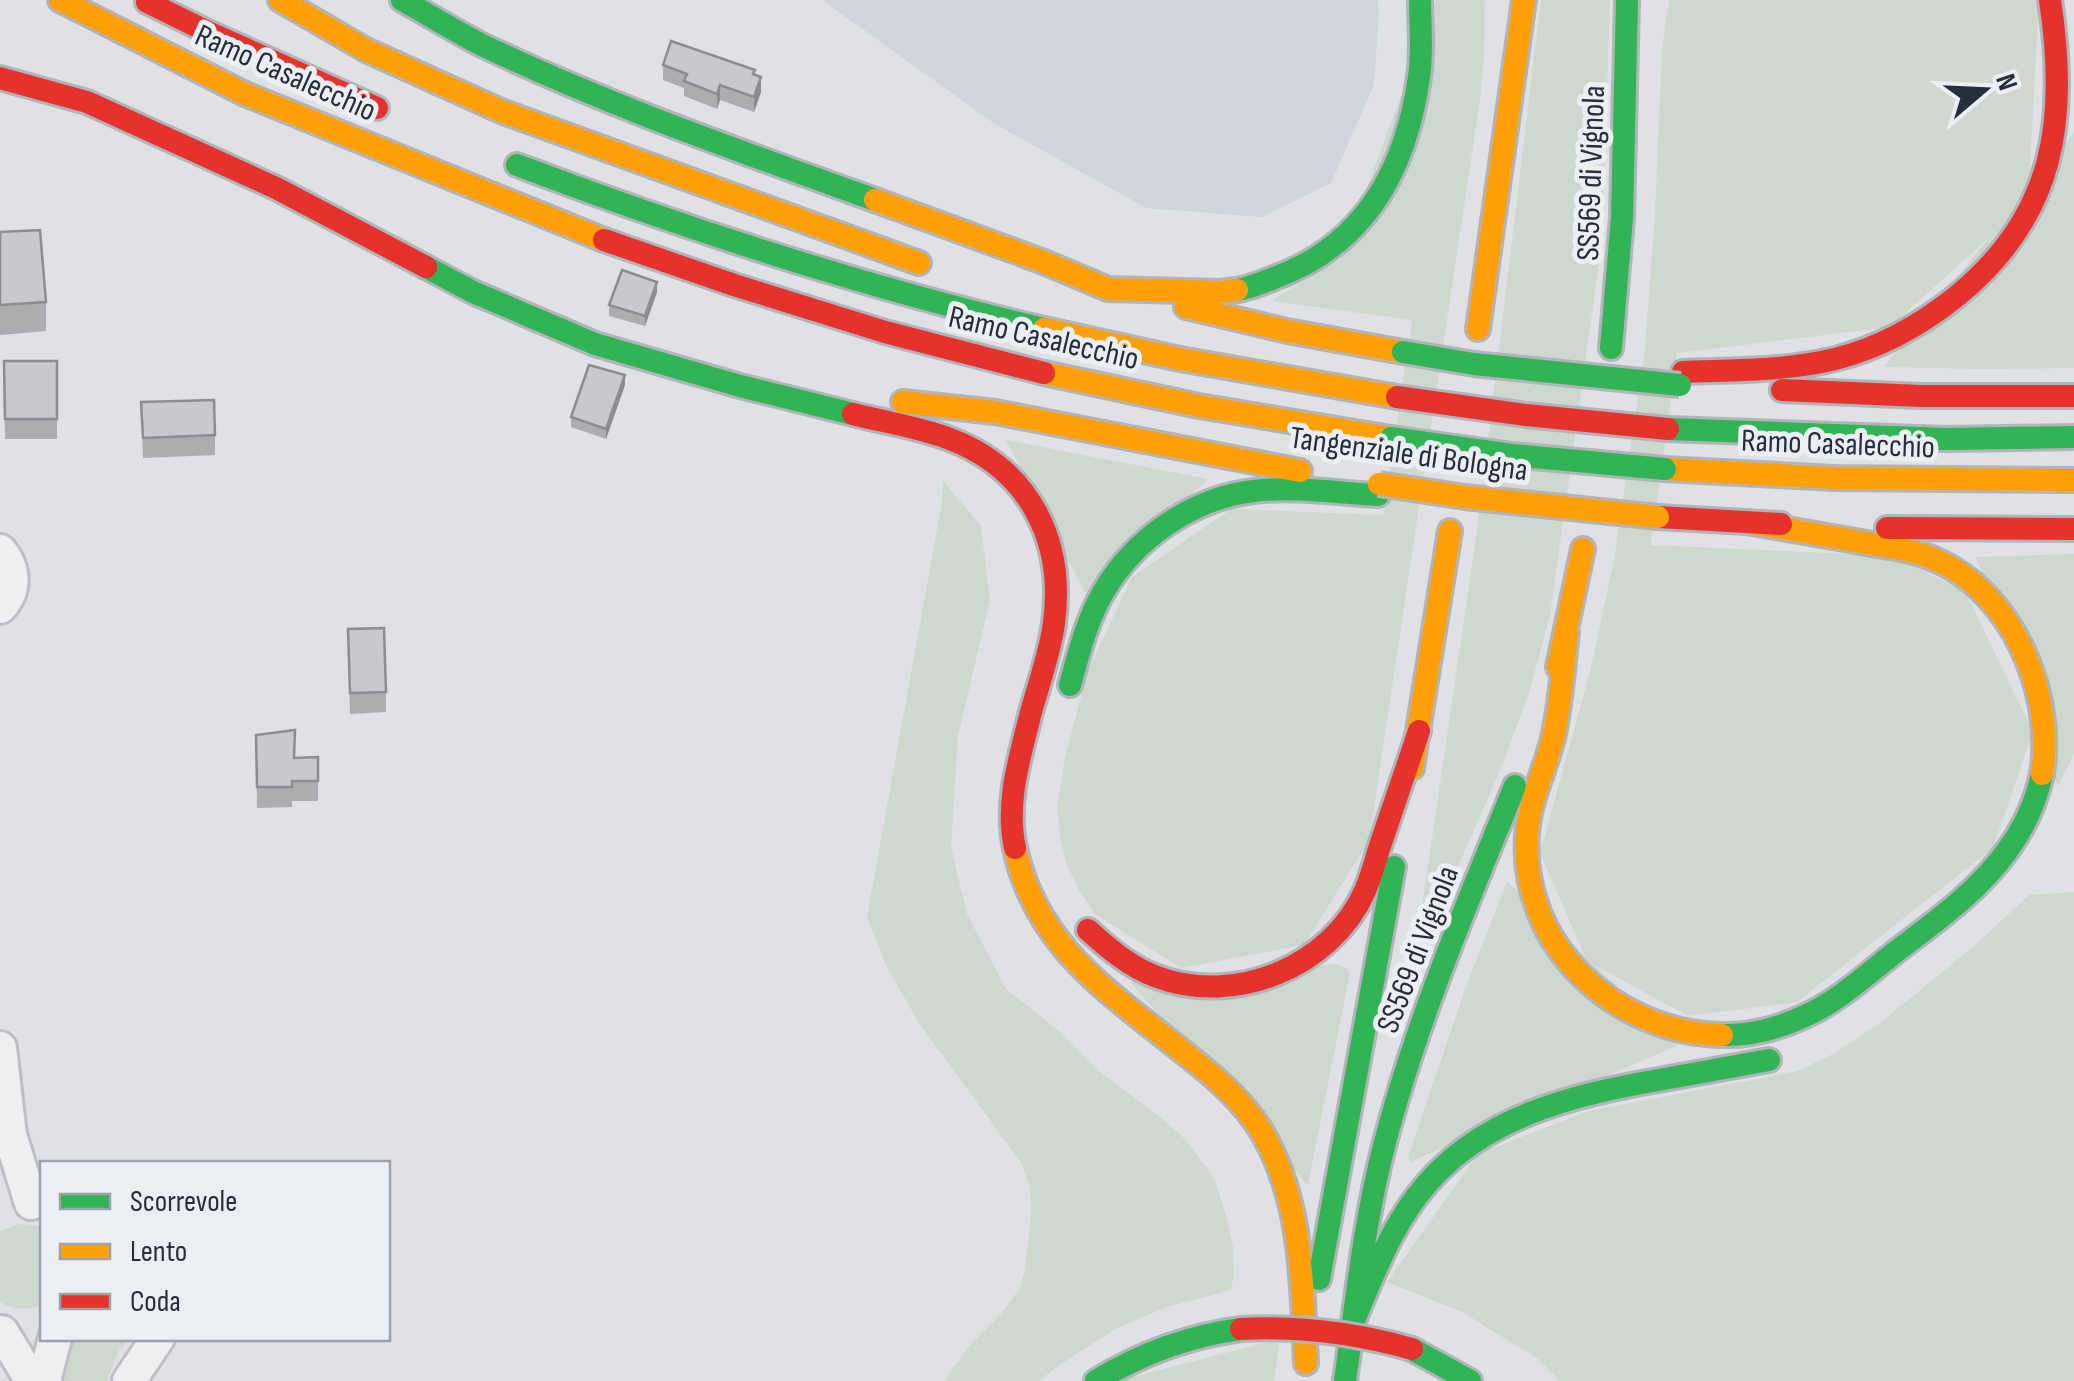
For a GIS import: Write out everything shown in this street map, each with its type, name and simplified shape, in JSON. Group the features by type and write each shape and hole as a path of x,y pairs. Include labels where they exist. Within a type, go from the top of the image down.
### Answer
{"highway":[{"name":"Ramo Casalecchio","path":"60,0 246,94 621,247 828,315 989,360 1199,406 1512,456 1834,478 2074,480"},
{"name":"Ramo Casalecchio","path":"143,0 393,115"},
{"path":"280,0 344,39 496,109 938,269"},
{"path":"402,0 481,44 695,134 1108,289 1286,332 1474,364 1567,374 1681,378 1921,396 2074,396"},
{"path":"1108,289 1220,292 1248,288 1300,269 1350,233 1381,192 1404,148 1420,73 1420,0"},
{"path":"1478,328 1524,0"},
{"name":"SS569 di Vignola","path":"1610,348 1625,190 1627,0"},
{"path":"1681,378 1798,366 1858,352 1889,340 1967,290 2012,246 2041,198 2060,135 2065,102 2064,67 2060,32 2050,0"},
{"path":"1625,190 1649,32"},
{"path":"1495,46 1495,209"},
{"path":"0,78 87,102 276,188 473,292 595,344 740,386 948,438 1004,469 1032,502 1050,541 1056,594 1047,655 1012,788 1009,816 1018,868 1038,916 1066,954 1212,1075 1260,1130 1278,1164 1296,1222 1304,1372"},
{"path":"120,142 276,188"},
{"name":"Ramo Casalecchio","path":"502,159 773,256 847,278 968,311 1284,378 1526,415 1668,428 1946,439 2074,438"},
{"path":"438,196 621,247"},
{"path":"1026,302 1151,352"},
{"name":"Tangenziale di Bologna","path":"740,386 995,412 1378,489 1746,522 1932,529 2074,529"},
{"path":"1063,710 1079,652 1105,590 1120,567 1159,530 1206,504 1253,492 1378,489"},
{"path":"1568,632 1554,734 1532,800 1526,832 1534,899 1552,939 1581,978 1597,992 1662,1027 1687,1034 1736,1036 1809,1015 1914,938 2004,857 2028,818 2037,793 2044,764 2041,710 2028,662 2002,615 1981,591 1943,562 1893,548 1746,522"},
{"name":"SS569 di Vignola","path":"1304,1372 1336,1176 1419,731 1450,530"},
{"name":"SS569 di Vignola","path":"1345,1381 1374,1196 1400,1090 1422,1021 1552,688 1568,632 1583,548"},
{"path":"1076,917 1112,953 1156,977 1178,983 1226,986 1274,977 1297,967 1343,929 1364,894 1419,731"},
{"path":"1352,1325 1392,1236 1418,1195 1441,1168 1488,1131 1516,1116 1584,1093 1794,1053"},
{"path":"1096,1381 1152,1350 1182,1339 1282,1326 1332,1330 1412,1349 1470,1381"}],"street":[{"path":"0,552 11,568 12,581 0,607"},
{"path":"0,1048 10,1135 25,1204"},
{"path":"1,1331 40,1330"},
{"path":"1,1331 32,1381"},
{"path":"44,1381 54,1341"},
{"path":"129,1381 156,1341"}],"shaded area":[{"path":"822,0 1377,0 1374,85 1331,183 1262,217 1146,208 995,124"},
{"path":"1436,0 1485,0 1484,57 1369,841 1304,945 1181,968 1095,914 1079,890 1060,838 1057,808 1065,757 1088,671 1132,577 1231,509 1383,515 1412,320 1271,301 1341,259"},
{"path":"1541,0 1610,0 1602,241 1550,616 1529,693 1502,766 1413,969 1477,530"},
{"path":"1669,0 2039,0 2028,202 1890,327 1677,353 1651,545 1893,556 1965,591 2033,732 1993,848 1797,1002 1688,1016 1587,961 1540,853 1590,672 1614,560 1645,348 1662,48"},
{"path":"2074,133 2074,368 1884,367"},
{"path":"1006,440 1208,479 1085,593"},
{"path":"943,481 981,526 990,600 958,736 951,847 967,914 1006,989 1058,1030 1099,1071 1184,1138 1214,1178 1233,1246 1231,1290 1167,1307 1117,1328 1039,1381 944,1381 1020,1288 1031,1215 1030,1188 1022,1164 919,1023 886,966 867,916"},
{"path":"2074,554 2074,754 2058,786 1976,557"},
{"path":"1507,881 1678,1045 1410,1162 1408,1157 1464,992"},
{"path":"2074,892 2074,1381 1560,1381 1538,1359 1462,1312 1387,1282 1478,1154 1588,1111 1798,1071 1833,1054 1880,1023 2029,895"},
{"path":"1335,964 1350,973 1308,1185 1130,982"},
{"path":"20,1224 40,1228 40,1306 26,1309 0,1302 0,1231"},
{"path":"1280,1339 1274,1381 1117,1381"},
{"path":"74,1341 128,1341 119,1350 107,1381 60,1381"}],"building":[{"path":"671,41 755,70 753,74 761,77 754,97 720,85 717,94 684,81 687,74 663,65"},
{"path":"40,230 46,302 0,305 0,232"},
{"path":"622,270 657,282 645,316 609,305"},
{"path":"4,361 57,361 57,419 5,419"},
{"path":"589,365 625,375 606,429 571,417"},
{"path":"214,400 215,435 143,438 141,402"},
{"path":"384,628 386,692 350,693 348,629"},
{"path":"295,730 294,758 318,757 318,781 292,781 292,787 257,787 256,735"}],"traffic: fast":[{"path":"402,0 482,45 578,88 875,200"},
{"path":"1237,290 1306,264 1333,246 1376,200 1404,143 1413,111 1421,58 1420,0"},
{"path":"1611,348 1622,218 1627,0"},
{"path":"517,165 778,256 1044,329"},
{"path":"426,267 473,292 595,344 853,414"},
{"path":"1403,352 1474,364 1680,385"},
{"path":"1668,429 1946,439 2074,437"},
{"path":"1391,438 1512,455 1665,469"},
{"path":"1070,685 1088,625 1104,591 1132,554 1168,524 1209,502 1254,491 1378,495"},
{"path":"1722,1035 1765,1030 1817,1010 1954,907 2013,842 2033,805 2042,774"},
{"path":"1345,1381 1371,1204 1397,1100 1444,964 1515,786"},
{"path":"1319,1279 1394,867"},
{"path":"1352,1325 1397,1226 1417,1196 1441,1169 1497,1128 1595,1093 1769,1060"},
{"path":"1096,1381 1166,1347 1241,1329"},
{"path":"1412,1349 1470,1381"}],"traffic: slow":[{"path":"60,0 245,94 604,240"},
{"path":"280,0 366,50 501,111 919,263"},
{"path":"1478,329 1524,0"},
{"path":"875,200 1108,289 1237,290"},
{"path":"1186,307 1403,352"},
{"path":"1044,329 1180,359 1397,397"},
{"path":"1044,373 1199,406 1391,438"},
{"path":"903,402 995,412 1300,471"},
{"path":"1665,469 1834,478 2074,480"},
{"path":"1379,484 1658,517"},
{"path":"1747,522 1909,551 1963,575 1987,596 2023,650 2042,712 2042,774"},
{"path":"1412,768 1450,531"},
{"path":"1558,667 1583,549"},
{"path":"1567,632 1556,725 1527,834 1529,874 1539,912 1557,946 1581,975 1611,1000 1645,1018 1683,1030 1722,1035"},
{"path":"1015,848 1025,883 1059,942 1106,990 1218,1081 1262,1132 1286,1187 1293,1215 1306,1363"}],"traffic: jam":[{"path":"1683,372 1779,368 1851,354 1929,317 1990,265 2016,232 2035,198 2047,163 2055,125 2057,85 2050,0"},
{"path":"147,2 377,108"},
{"path":"0,78 87,102 276,188 426,267"},
{"path":"604,240 885,332 1044,373"},
{"path":"1782,390 1921,396 2074,396"},
{"path":"1397,397 1668,429"},
{"path":"853,414 938,435 978,452 1021,489 1047,536 1054,563 1054,623 1015,780 1015,848"},
{"path":"1658,517 1781,524"},
{"path":"1887,528 2074,529"},
{"path":"1088,930 1138,968 1187,985 1248,983 1305,959 1350,918 1365,891 1419,731"},
{"path":"1241,1329 1327,1332 1412,1349"}]}
